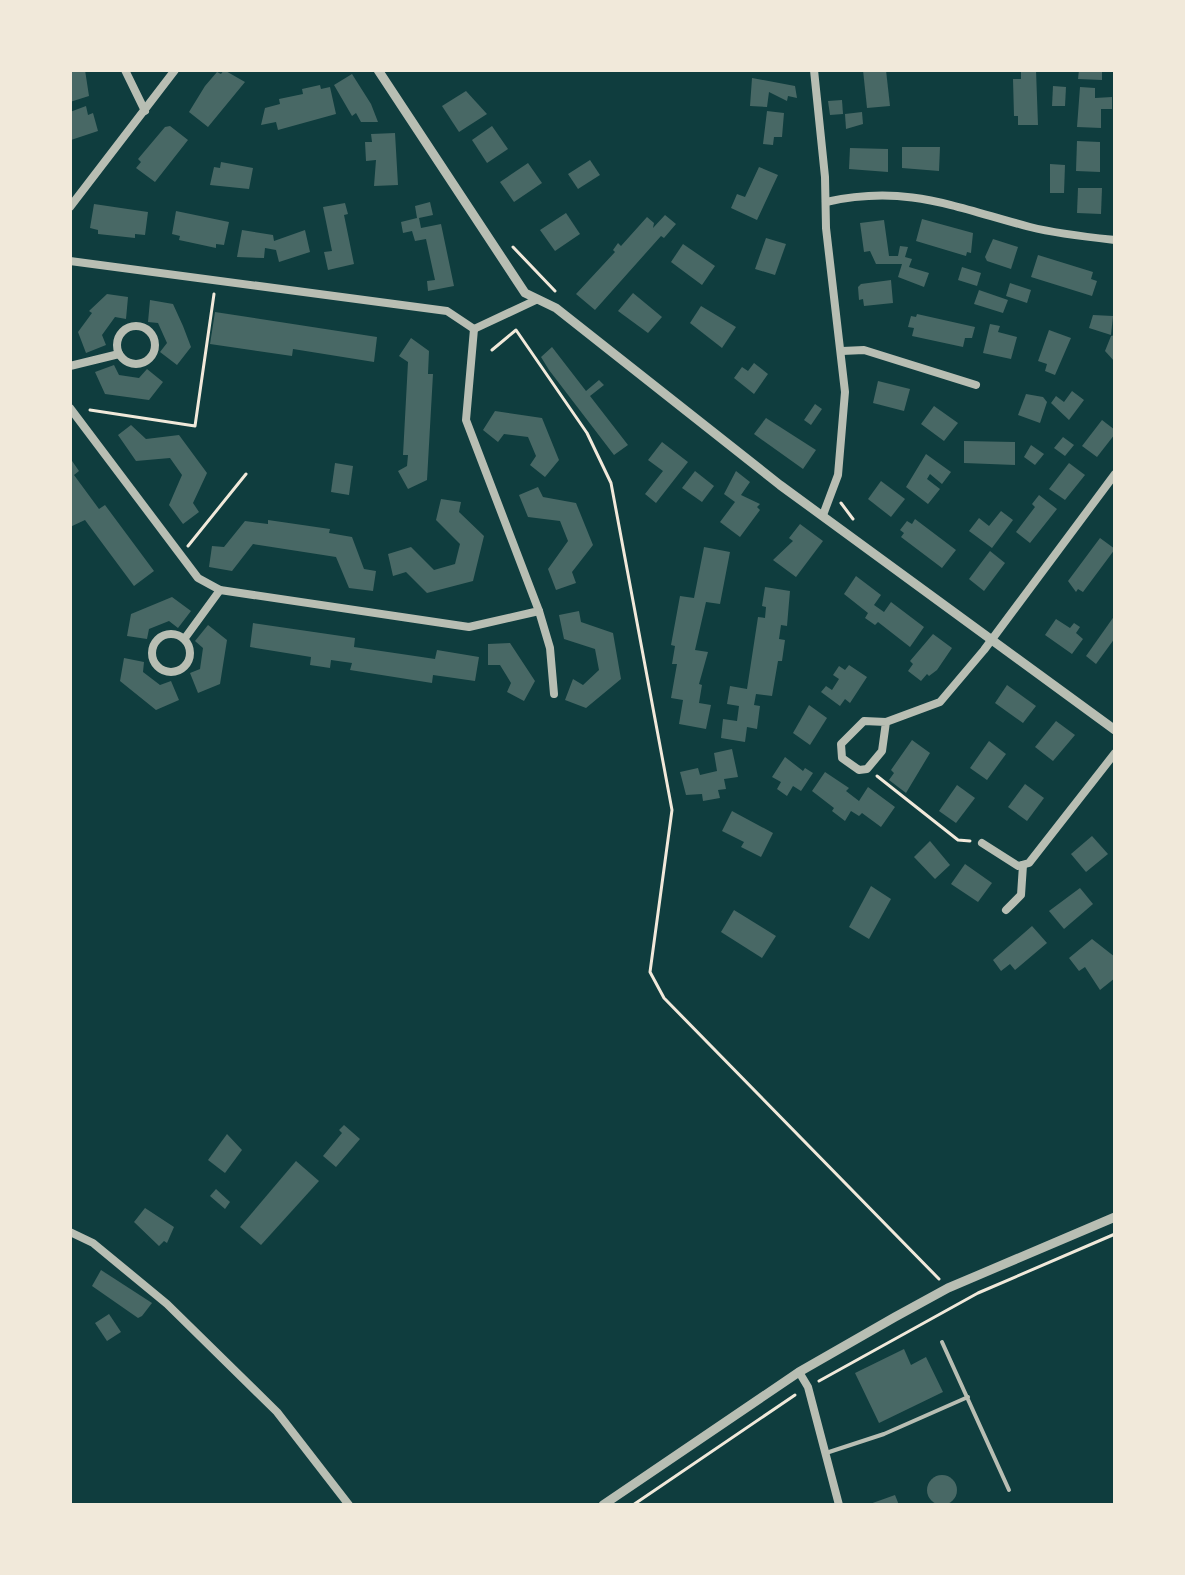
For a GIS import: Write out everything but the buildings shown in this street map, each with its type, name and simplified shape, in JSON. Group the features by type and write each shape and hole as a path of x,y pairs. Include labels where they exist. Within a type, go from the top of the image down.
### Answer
{"street":[{"path":"125,70 145,111"},
{"path":"70,207 175,70"},
{"path":"378,70 525,293 556,308 780,485 1115,730"},
{"path":"814,70 826,228 845,392 838,475 823,515"},
{"path":"826,202 859,196 923,197 1031,227 1115,240"},
{"path":"70,261 216,283 447,311 474,329"},
{"path":"474,329 536,300"},
{"path":"136,326 151,334 154,349 148,360 132,364 119,354 117,342 127,329 136,326"},
{"path":"474,329 466,420 539,611 550,648 554,694"},
{"path":"842,351 864,350 976,385"},
{"path":"70,366 119,354"},
{"path":"70,408 198,578 220,590 469,627 539,611"},
{"path":"886,722 882,751 867,769 859,770 842,758 841,744 864,721 886,722 940,702 992,639 1115,474"},
{"path":"185,638 220,590"},
{"path":"170,634 185,638 190,652 184,667 173,673 159,669 151,654 157,639 170,634"},
{"path":"982,843 1018,866 1029,863 1115,753"},
{"path":"1006,910 1021,895 1023,865"},
{"path":"603,1505 799,1372 948,1288 1115,1217"},
{"path":"70,1232 93,1243 167,1304 277,1412 349,1505"},
{"path":"799,1372 808,1387 839,1505"}],"lane":[{"path":"942,1342 1009,1490"},
{"path":"826,1453 884,1434 968,1397"}],"path":[{"path":"507,243 520,251 562,298"},
{"path":"86,409 195,426 216,283"},
{"path":"492,350 516,330 587,433 611,483 672,810 650,972 664,998 948,1288"},
{"path":"181,555 246,474"},
{"path":"867,769 902,792 910,805 958,840 982,843"},
{"path":"633,1505 808,1387 978,1293 1115,1234"}]}
